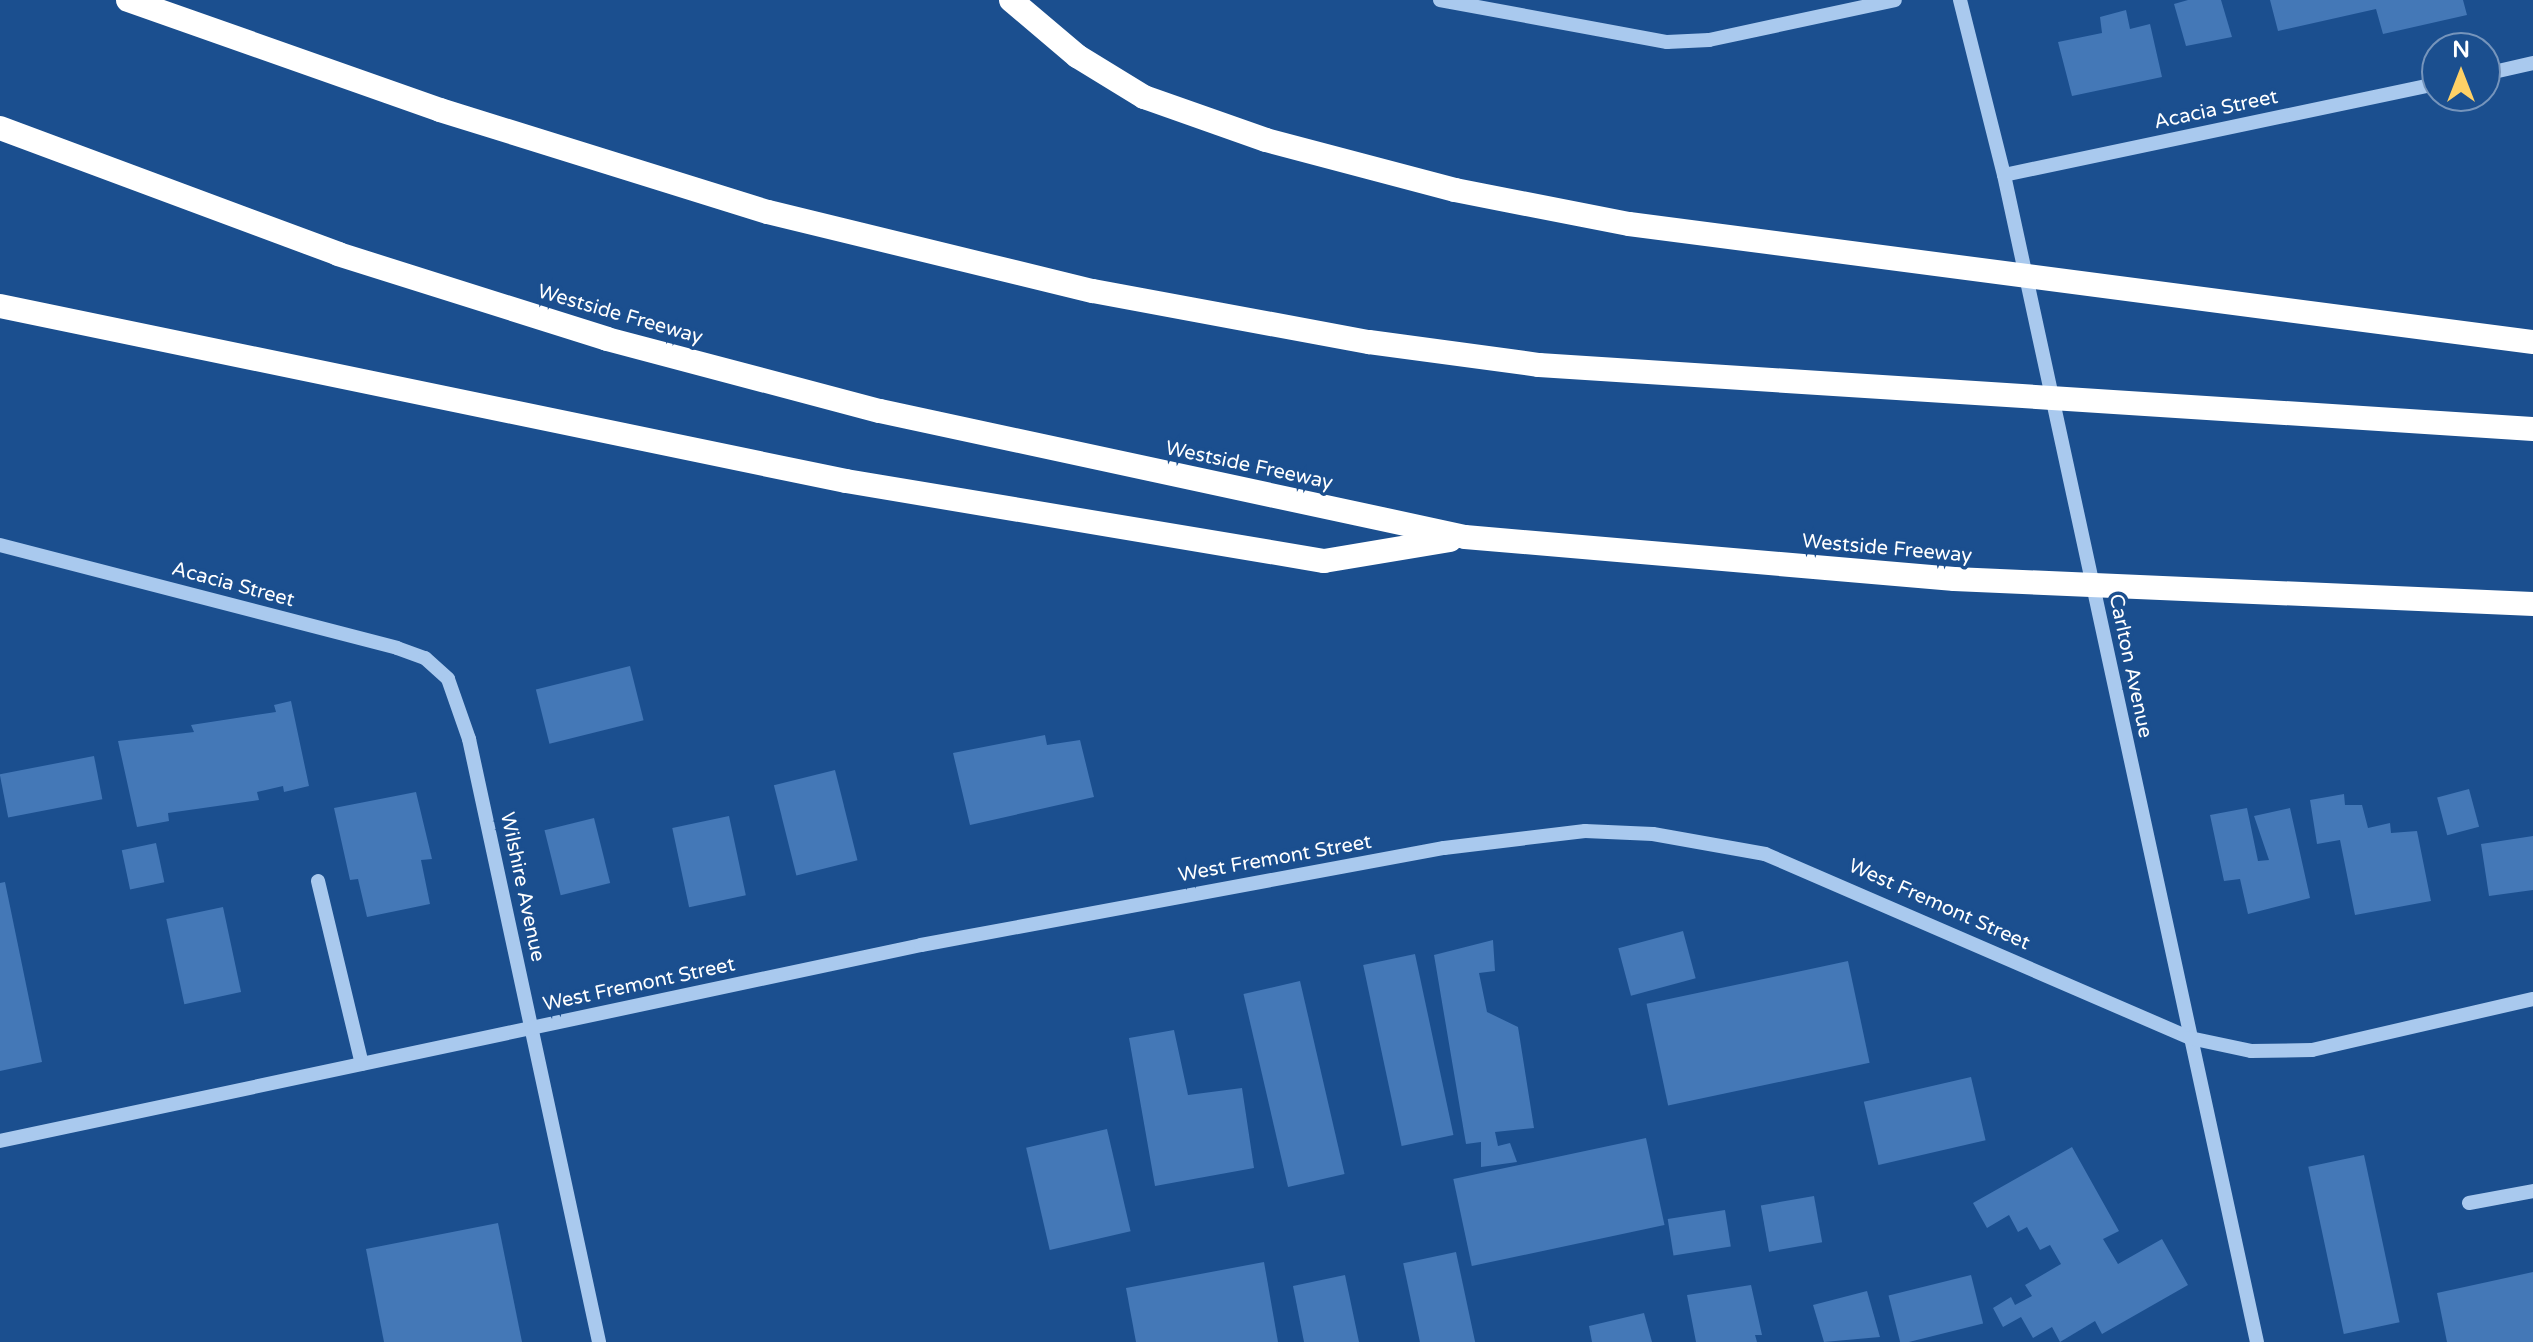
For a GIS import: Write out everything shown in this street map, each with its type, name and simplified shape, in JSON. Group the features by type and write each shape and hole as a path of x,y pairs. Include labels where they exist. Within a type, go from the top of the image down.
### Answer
{"highway":[{"path":"128,0 440,110 768,212 1093,291 1539,365 2533,429"},
{"path":"1011,0 1077,56 1144,97 1266,140 1455,190 1615,221 1895,261 2533,342"},
{"name":"Westside Freeway","path":"0,128 338,254 607,339 880,411 1465,537 1954,579 2533,604"},
{"path":"0,306 846,481 1324,561 1465,537"}],"street":[{"path":"1440,0 1667,42 1709,40 1895,0"},
{"name":"Carlton Avenue","path":"1960,0 2004,175 2257,1342"},
{"path":"2501,70 2533,63"},
{"name":"Acacia Street","path":"2004,175 2421,87"},
{"name":"Acacia Street","path":"0,545 397,648 425,658 448,679"},
{"name":"Wilshire Avenue","path":"448,679 469,739 599,1342"},
{"name":"West Fremont Street","path":"0,1141 936,942 1444,848 1585,831 1653,834 1765,854 2190,1038 2251,1051 2312,1050 2533,999"},
{"path":"318,881 362,1064"},
{"path":"2469,1203 2533,1191"}],"building":[{"path":"2188,0 2221,0 2232,37 2186,46 2174,4"},
{"path":"2270,0 2463,0 2467,15 2383,34 2376,9 2278,31"},
{"path":"2126,10 2130,29 2150,24 2162,77 2072,96 2058,42 2102,33 2100,17"},
{"path":"630,666 644,720 549,744 536,689"},
{"path":"291,701 309,786 284,792 283,786 257,792 259,800 168,813 169,821 137,827 118,741 194,732 191,725 276,712 274,705"},
{"path":"1045,735 1047,745 1080,740 1094,797 970,825 953,753"},
{"path":"94,756 102,799 8,818 0,774"},
{"path":"835,770 857,860 796,875 774,785"},
{"path":"2469,789 2479,827 2447,835 2437,798"},
{"path":"416,792 432,859 421,860 430,904 367,917 358,879 350,880 334,808"},
{"path":"2344,794 2345,805 2362,805 2368,828 2390,823 2391,833 2417,831 2431,901 2355,915 2340,840 2317,844 2310,800"},
{"path":"2247,808 2258,861 2269,860 2254,816 2290,808 2310,898 2248,914 2240,879 2224,881 2210,815"},
{"path":"729,816 746,895 689,907 672,828"},
{"path":"594,818 610,883 561,895 545,830"},
{"path":"2533,836 2533,890 2489,896 2481,844"},
{"path":"156,843 164,882 130,889 122,850"},
{"path":"5,882 42,1062 0,1071 0,883"},
{"path":"223,907 241,992 184,1004 166,919"},
{"path":"1683,931 1696,978 1631,996 1618,948"},
{"path":"1493,940 1495,971 1479,973 1487,1012 1518,1027 1534,1128 1495,1132 1498,1146 1510,1143 1517,1162 1481,1167 1481,1142 1466,1144 1434,955"},
{"path":"1415,954 1453,1135 1402,1146 1363,965"},
{"path":"1848,961 1870,1063 1668,1106 1647,1004"},
{"path":"1300,981 1345,1174 1288,1187 1243,994"},
{"path":"1174,1030 1188,1095 1242,1088 1254,1168 1155,1186 1129,1038"},
{"path":"1971,1077 1986,1140 1878,1165 1864,1102"},
{"path":"1107,1129 1131,1231 1050,1250 1026,1148"},
{"path":"1646,1138 1665,1225 1472,1266 1453,1179"},
{"path":"2072,1147 2119,1231 2103,1239 2118,1264 2162,1239 2188,1285 2102,1334 2095,1321 2060,1342 2052,1327 2033,1338 2021,1317 2003,1327 1993,1308 2011,1297 2015,1305 2032,1296 2025,1285 2061,1264 2050,1245 2040,1250 2027,1227 2018,1232 2009,1215 1987,1228 1973,1203"},
{"path":"2364,1155 2400,1322 2344,1334 2308,1167"},
{"path":"1814,1196 1822,1242 1769,1252 1761,1205"},
{"path":"1725,1210 1731,1247 1674,1256 1668,1219"},
{"path":"498,1223 522,1342 384,1342 366,1249"},
{"path":"1456,1252 1475,1342 1420,1342 1403,1263"},
{"path":"1264,1262 1278,1342 1136,1342 1126,1288"},
{"path":"2533,1272 2533,1342 2447,1342 2437,1293"},
{"path":"1345,1275 1359,1342 1304,1342 1293,1286"},
{"path":"1971,1275 1983,1324 1900,1342 1889,1296"},
{"path":"1751,1285 1762,1335 1755,1335 1757,1342 1696,1342 1687,1295"},
{"path":"1867,1291 1880,1337 1824,1342 1813,1305"},
{"path":"1644,1313 1652,1342 1592,1342 1589,1326"}]}
